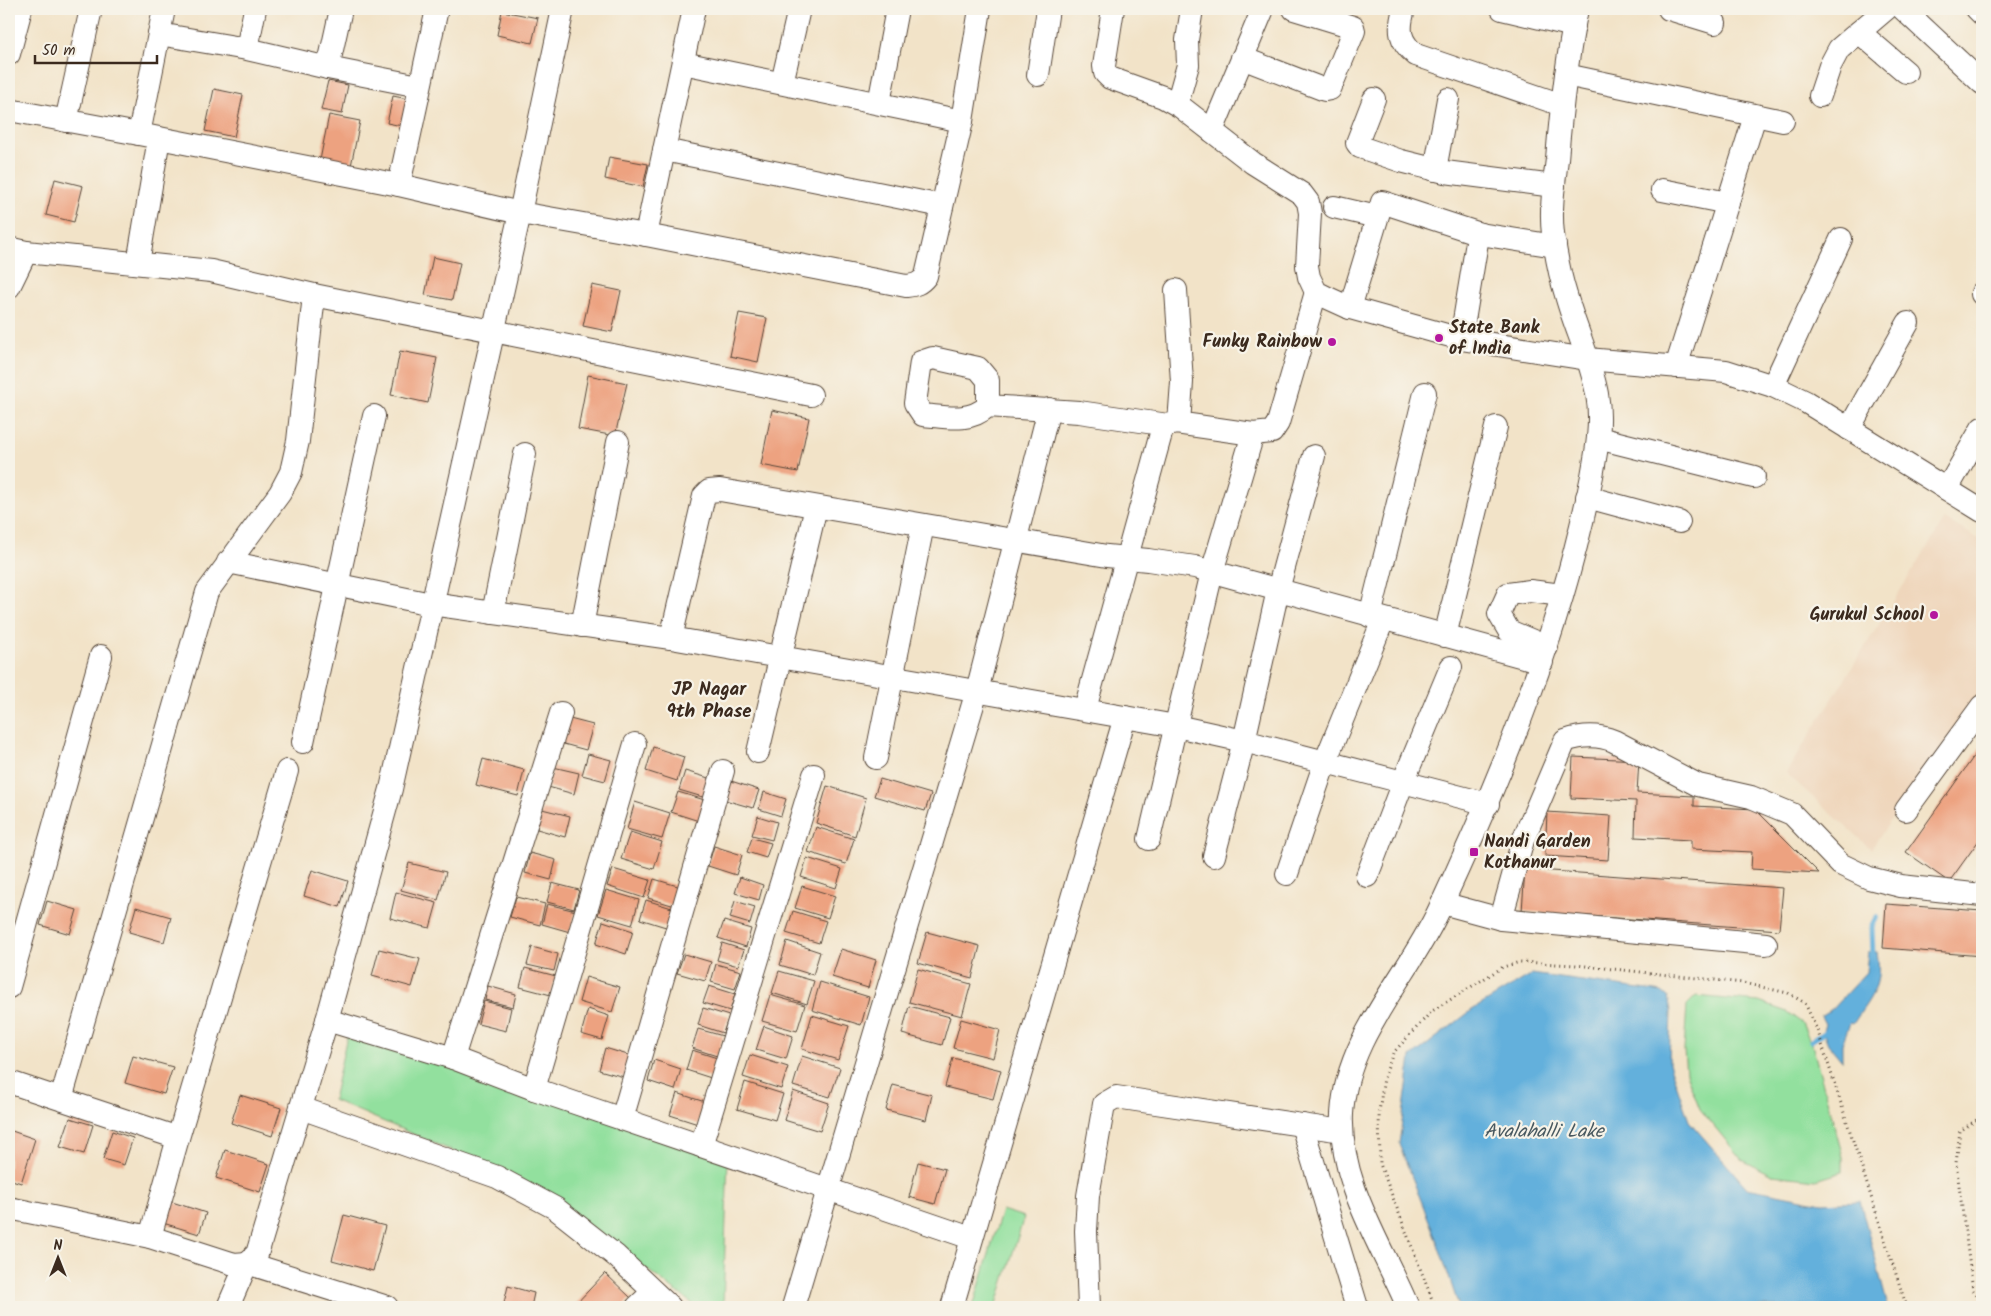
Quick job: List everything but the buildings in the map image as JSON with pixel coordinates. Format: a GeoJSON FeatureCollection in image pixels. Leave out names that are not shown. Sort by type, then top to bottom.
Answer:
{"type":"FeatureCollection","features":[{"type":"Feature","properties":{"kind":"street"},"geometry":{"type":"LineString","coordinates":[[9,54],[20,9]]}},
{"type":"Feature","properties":{"kind":"street"},"geometry":{"type":"LineString","coordinates":[[66,121],[91,9]]}},
{"type":"Feature","properties":{"kind":"street"},"geometry":{"type":"LineString","coordinates":[[138,263],[159,34],[164,9]]}},
{"type":"Feature","properties":{"kind":"street"},"geometry":{"type":"LineString","coordinates":[[247,49],[255,9]]}},
{"type":"Feature","properties":{"kind":"street"},"geometry":{"type":"LineString","coordinates":[[328,68],[341,9]]}},
{"type":"Feature","properties":{"kind":"street"},"geometry":{"type":"LineString","coordinates":[[399,185],[437,9]]}},
{"type":"Feature","properties":{"kind":"street"},"geometry":{"type":"LineString","coordinates":[[228,1307],[246,1263],[257,1254],[327,1020],[391,790],[431,604],[520,213],[563,9]]}},
{"type":"Feature","properties":{"kind":"street"},"geometry":{"type":"LineString","coordinates":[[646,234],[694,9]]}},
{"type":"Feature","properties":{"kind":"street"},"geometry":{"type":"LineString","coordinates":[[782,83],[799,9]]}},
{"type":"Feature","properties":{"kind":"street"},"geometry":{"type":"LineString","coordinates":[[879,103],[897,9]]}},
{"type":"Feature","properties":{"kind":"street"},"geometry":{"type":"LineString","coordinates":[[9,110],[399,185],[520,213],[646,234],[906,286],[922,282],[926,276],[962,121],[980,9]]}},
{"type":"Feature","properties":{"kind":"street"},"geometry":{"type":"LineString","coordinates":[[1038,75],[1048,9]]}},
{"type":"Feature","properties":{"kind":"street"},"geometry":{"type":"LineString","coordinates":[[1114,9],[1104,66],[1105,73],[1110,78],[1177,104],[1253,163],[1302,194],[1308,202],[1310,213],[1307,266],[1309,277],[1316,292],[1350,308],[1461,339],[1587,359],[1726,371],[1773,386],[1806,402],[1982,511]]}},
{"type":"Feature","properties":{"kind":"street"},"geometry":{"type":"LineString","coordinates":[[1177,104],[1188,65],[1187,40],[1192,9]]}},
{"type":"Feature","properties":{"kind":"street"},"geometry":{"type":"LineString","coordinates":[[1212,131],[1263,9]]}},
{"type":"Feature","properties":{"kind":"street"},"geometry":{"type":"LineString","coordinates":[[1242,58],[1325,90],[1330,89],[1354,31],[1353,27],[1294,9]]}},
{"type":"Feature","properties":{"kind":"street"},"geometry":{"type":"LineString","coordinates":[[1404,9],[1400,22],[1401,35],[1408,48],[1416,55],[1562,105]]}},
{"type":"Feature","properties":{"kind":"street"},"geometry":{"type":"LineString","coordinates":[[1408,1307],[1351,1182],[1342,1145],[1342,1111],[1347,1082],[1363,1039],[1439,912],[1488,804],[1545,655],[1581,529],[1599,428],[1597,394],[1565,293],[1555,246],[1552,208],[1562,105],[1576,18],[1502,9]]}},
{"type":"Feature","properties":{"kind":"street"},"geometry":{"type":"LineString","coordinates":[[1669,9],[1715,23]]}},
{"type":"Feature","properties":{"kind":"street"},"geometry":{"type":"LineString","coordinates":[[1820,96],[1830,66],[1839,50],[1886,9]]}},
{"type":"Feature","properties":{"kind":"street"},"geometry":{"type":"LineString","coordinates":[[1903,9],[1982,83]]}},
{"type":"Feature","properties":{"kind":"street"},"geometry":{"type":"LineString","coordinates":[[1977,9],[1982,14]]}},
{"type":"Feature","properties":{"kind":"street"},"geometry":{"type":"LineString","coordinates":[[1859,32],[1906,72]]}},
{"type":"Feature","properties":{"kind":"street"},"geometry":{"type":"LineString","coordinates":[[159,34],[247,49],[328,68],[419,86]]}},
{"type":"Feature","properties":{"kind":"street"},"geometry":{"type":"LineString","coordinates":[[683,63],[962,121]]}},
{"type":"Feature","properties":{"kind":"street"},"geometry":{"type":"LineString","coordinates":[[1566,75],[1782,121]]}},
{"type":"Feature","properties":{"kind":"street"},"geometry":{"type":"LineString","coordinates":[[1374,99],[1358,145],[1401,161],[1435,170],[1554,186]]}},
{"type":"Feature","properties":{"kind":"street"},"geometry":{"type":"LineString","coordinates":[[1435,170],[1448,99]]}},
{"type":"Feature","properties":{"kind":"street"},"geometry":{"type":"LineString","coordinates":[[1676,367],[1755,116]]}},
{"type":"Feature","properties":{"kind":"street"},"geometry":{"type":"LineString","coordinates":[[664,150],[942,206]]}},
{"type":"Feature","properties":{"kind":"street"},"geometry":{"type":"LineString","coordinates":[[1662,190],[1728,203]]}},
{"type":"Feature","properties":{"kind":"street"},"geometry":{"type":"LineString","coordinates":[[1350,308],[1382,202],[1480,234],[1555,246]]}},
{"type":"Feature","properties":{"kind":"street"},"geometry":{"type":"LineString","coordinates":[[1334,207],[1377,217]]}},
{"type":"Feature","properties":{"kind":"street"},"geometry":{"type":"LineString","coordinates":[[1461,339],[1476,238],[1480,234]]}},
{"type":"Feature","properties":{"kind":"street"},"geometry":{"type":"LineString","coordinates":[[1773,386],[1841,239]]}},
{"type":"Feature","properties":{"kind":"street"},"geometry":{"type":"LineString","coordinates":[[9,287],[18,250],[211,271],[314,295],[811,395]]}},
{"type":"Feature","properties":{"kind":"street"},"geometry":{"type":"LineString","coordinates":[[1174,424],[1182,382],[1176,290]]}},
{"type":"Feature","properties":{"kind":"street"},"geometry":{"type":"LineString","coordinates":[[988,406],[1048,409],[1253,434],[1272,432],[1278,423],[1316,292]]}},
{"type":"Feature","properties":{"kind":"street"},"geometry":{"type":"LineString","coordinates":[[61,1099],[207,592],[280,493],[291,472],[298,442],[314,295]]}},
{"type":"Feature","properties":{"kind":"street"},"geometry":{"type":"LineString","coordinates":[[1849,429],[1908,323]]}},
{"type":"Feature","properties":{"kind":"street"},"geometry":{"type":"LineString","coordinates":[[1287,874],[1376,618],[1425,394]]}},
{"type":"Feature","properties":{"kind":"street"},"geometry":{"type":"LineString","coordinates":[[793,1307],[830,1190],[977,691],[1048,409]]}},
{"type":"Feature","properties":{"kind":"street"},"geometry":{"type":"LineString","coordinates":[[303,742],[374,416]]}},
{"type":"Feature","properties":{"kind":"street"},"geometry":{"type":"LineString","coordinates":[[1085,709],[1162,430],[1174,424]]}},
{"type":"Feature","properties":{"kind":"street"},"geometry":{"type":"LineString","coordinates":[[1445,636],[1496,427]]}},
{"type":"Feature","properties":{"kind":"street"},"geometry":{"type":"LineString","coordinates":[[1948,489],[1982,428]]}},
{"type":"Feature","properties":{"kind":"street"},"geometry":{"type":"LineString","coordinates":[[1149,839],[1212,572],[1253,434]]}},
{"type":"Feature","properties":{"kind":"street"},"geometry":{"type":"LineString","coordinates":[[1598,438],[1754,477]]}},
{"type":"Feature","properties":{"kind":"street"},"geometry":{"type":"LineString","coordinates":[[582,626],[618,442]]}},
{"type":"Feature","properties":{"kind":"street"},"geometry":{"type":"LineString","coordinates":[[493,613],[525,454]]}},
{"type":"Feature","properties":{"kind":"street"},"geometry":{"type":"LineString","coordinates":[[1214,856],[1244,741],[1278,590],[1314,456]]}},
{"type":"Feature","properties":{"kind":"street"},"geometry":{"type":"LineString","coordinates":[[670,638],[704,496],[710,491],[720,490],[1107,556],[1195,568],[1445,636],[1545,655]]}},
{"type":"Feature","properties":{"kind":"street"},"geometry":{"type":"LineString","coordinates":[[1587,497],[1678,522]]}},
{"type":"Feature","properties":{"kind":"street"},"geometry":{"type":"LineString","coordinates":[[758,752],[816,507]]}},
{"type":"Feature","properties":{"kind":"street"},"geometry":{"type":"LineString","coordinates":[[876,758],[923,525]]}},
{"type":"Feature","properties":{"kind":"street"},"geometry":{"type":"LineString","coordinates":[[228,562],[431,604],[781,656],[1176,726],[1244,741],[1488,804]]}},
{"type":"Feature","properties":{"kind":"street"},"geometry":{"type":"LineString","coordinates":[[1545,655],[1509,631],[1499,614],[1508,594],[1530,592],[1562,595]]}},
{"type":"Feature","properties":{"kind":"street"},"geometry":{"type":"LineString","coordinates":[[9,988],[101,656]]}},
{"type":"Feature","properties":{"kind":"street"},"geometry":{"type":"LineString","coordinates":[[1367,876],[1403,782],[1451,667]]}},
{"type":"Feature","properties":{"kind":"street"},"geometry":{"type":"LineString","coordinates":[[1906,810],[1982,706]]}},
{"type":"Feature","properties":{"kind":"street"},"geometry":{"type":"LineString","coordinates":[[453,1058],[562,713]]}},
{"type":"Feature","properties":{"kind":"street"},"geometry":{"type":"LineString","coordinates":[[952,1307],[1125,717]]}},
{"type":"Feature","properties":{"kind":"street"},"geometry":{"type":"LineString","coordinates":[[1501,919],[1523,840],[1566,741],[1589,736],[1609,739],[1698,785],[1751,796],[1792,814],[1840,864],[1869,878],[1901,886],[1982,896]]}},
{"type":"Feature","properties":{"kind":"street"},"geometry":{"type":"LineString","coordinates":[[534,1089],[635,744]]}},
{"type":"Feature","properties":{"kind":"street"},"geometry":{"type":"LineString","coordinates":[[150,1237],[287,771]]}},
{"type":"Feature","properties":{"kind":"street"},"geometry":{"type":"LineString","coordinates":[[622,1119],[723,771]]}},
{"type":"Feature","properties":{"kind":"street"},"geometry":{"type":"LineString","coordinates":[[701,1146],[814,776]]}},
{"type":"Feature","properties":{"kind":"street"},"geometry":{"type":"LineString","coordinates":[[1442,903],[1501,919],[1766,944]]}},
{"type":"Feature","properties":{"kind":"street"},"geometry":{"type":"LineString","coordinates":[[327,1020],[453,1058],[534,1089],[971,1238]]}},
{"type":"Feature","properties":{"kind":"street"},"geometry":{"type":"LineString","coordinates":[[9,1082],[178,1138]]}},
{"type":"Feature","properties":{"kind":"street"},"geometry":{"type":"LineString","coordinates":[[1089,1307],[1086,1231],[1088,1196],[1104,1104],[1116,1097],[1342,1130]]}},
{"type":"Feature","properties":{"kind":"street"},"geometry":{"type":"LineString","coordinates":[[301,1108],[497,1178],[555,1208],[616,1256],[670,1307]]}},
{"type":"Feature","properties":{"kind":"street"},"geometry":{"type":"LineString","coordinates":[[1302,1125],[1358,1307]]}},
{"type":"Feature","properties":{"kind":"street"},"geometry":{"type":"LineString","coordinates":[[9,1208],[150,1237],[234,1264],[246,1263],[387,1307]]}},
{"type":"Feature","properties":{"kind":"street"},"geometry":{"type":"LineString","coordinates":[[637,1307],[653,1292]]}},
{"type":"Feature","properties":{"kind":"path"},"geometry":{"type":"LineString","coordinates":[[1435,1307],[1380,1164],[1379,1112],[1384,1078],[1393,1053],[1432,1011],[1503,967],[1520,962],[1566,964],[1743,983],[1788,993],[1805,1003],[1818,1032],[1905,1302],[1909,1307]]}},
{"type":"Feature","properties":{"kind":"path"},"geometry":{"type":"LineString","coordinates":[[1982,1112],[1978,1119],[1960,1130],[1956,1163],[1973,1290],[1982,1303]]}},
{"type":"Feature","properties":{"kind":"shaded area","name":"Gurukul School"},"geometry":{"type":"Polygon","coordinates":[[[1945,519],[1982,541],[1982,689],[1871,849],[1786,773],[1945,519]]]}},
{"type":"Feature","properties":{"kind":"green space"},"geometry":{"type":"Polygon","coordinates":[[[1696,996],[1759,1002],[1787,1012],[1802,1023],[1813,1048],[1843,1157],[1843,1172],[1816,1180],[1772,1175],[1742,1160],[1700,1109],[1686,1073],[1684,1050],[1687,1005],[1696,996]]]}},
{"type":"Feature","properties":{"kind":"green space"},"geometry":{"type":"Polygon","coordinates":[[[350,1022],[728,1157],[723,1307],[697,1307],[537,1187],[333,1100],[350,1022]]]}},
{"type":"Feature","properties":{"kind":"green space"},"geometry":{"type":"Polygon","coordinates":[[[1002,1210],[1024,1217],[996,1307],[973,1307],[1002,1210]]]}},
{"type":"Feature","properties":{"kind":"water"},"geometry":{"type":"Polygon","coordinates":[[[1868,952],[1877,952],[1877,983],[1870,998],[1853,1024],[1850,1023],[1842,1044],[1842,1061],[1828,1044],[1823,1031],[1825,1024],[1821,1016],[1832,1009],[1866,972],[1868,952]]]}},
{"type":"Feature","properties":{"kind":"water","name":"Avalahalli Lake"},"geometry":{"type":"Polygon","coordinates":[[[1532,974],[1662,992],[1668,997],[1671,1011],[1669,1063],[1689,1121],[1747,1188],[1822,1203],[1860,1201],[1888,1307],[1459,1307],[1438,1244],[1399,1144],[1411,1057],[1472,1010],[1532,974]]]}},
{"type":"Feature","properties":{"kind":"waterway"},"geometry":{"type":"LineString","coordinates":[[1873,957],[1872,927],[1877,917]]}},
{"type":"Feature","properties":{"kind":"waterway"},"geometry":{"type":"LineString","coordinates":[[1811,1041],[1828,1030]]}},
{"type":"Feature","properties":{"kind":"place","name":"State Bank of India"},"geometry":{"type":"Point","coordinates":[1439,338]}},
{"type":"Feature","properties":{"kind":"place","name":"Funky Rainbow"},"geometry":{"type":"Point","coordinates":[1332,342]}},
{"type":"Feature","properties":{"kind":"place","name":"Gurukul School"},"geometry":{"type":"Point","coordinates":[1934,615]}},
{"type":"Feature","properties":{"kind":"place","name":"Nandi Garden Kothanur"},"geometry":{"type":"Point","coordinates":[1474,852]}},
{"type":"Feature","properties":{"kind":"district","name":"JP Nagar 9th Phase"},"geometry":{"type":"Point","coordinates":[709,701]}}]}
